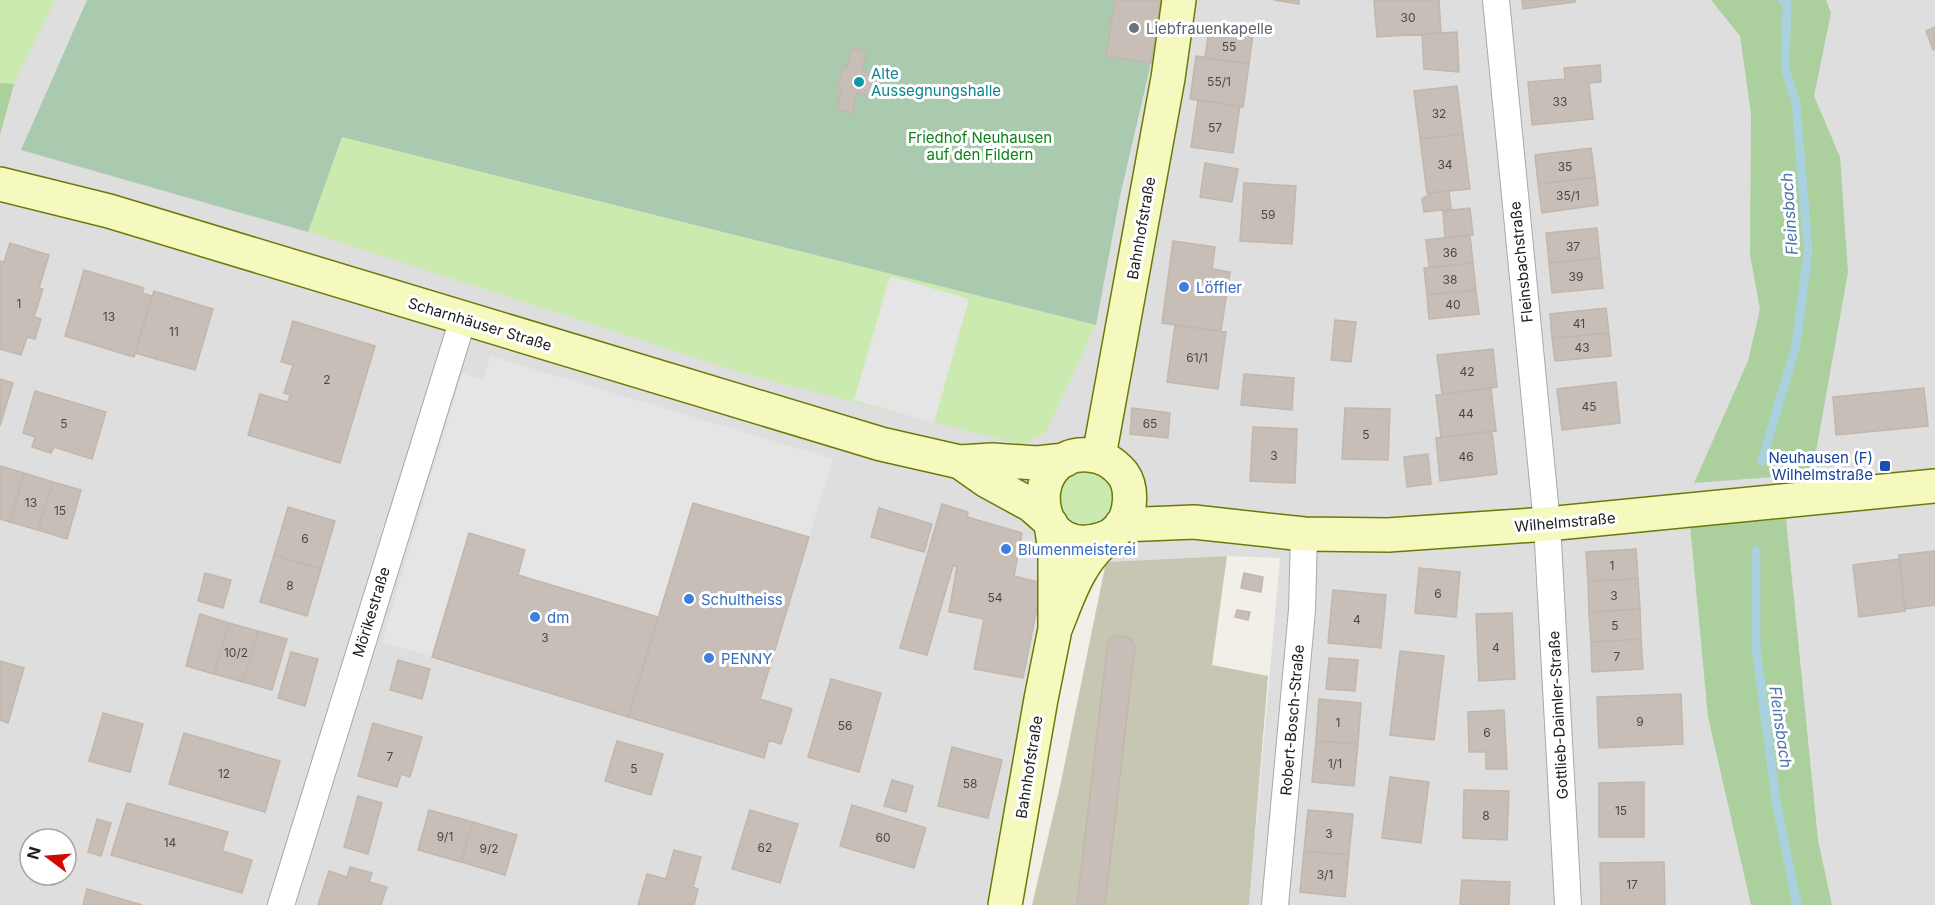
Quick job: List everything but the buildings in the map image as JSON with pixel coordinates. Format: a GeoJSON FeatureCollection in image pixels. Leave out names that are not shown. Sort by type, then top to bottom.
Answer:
{"type":"FeatureCollection","features":[{"type":"Feature","properties":{"kind":"street","name":"Bahnhofstraße"},"geometry":{"type":"LineString","coordinates":[[1099,456],[1168,78],[1179,0]]}},
{"type":"Feature","properties":{"kind":"street","name":"Fleinsbachstraße"},"geometry":{"type":"LineString","coordinates":[[1496,0],[1547,524]]}},
{"type":"Feature","properties":{"kind":"street","name":"Scharnhäuser Straße"},"geometry":{"type":"LineString","coordinates":[[0,184],[109,211],[859,438],[960,462],[992,460],[1037,463],[1065,460]]}},
{"type":"Feature","properties":{"kind":"street","name":"Mörikestraße"},"geometry":{"type":"LineString","coordinates":[[280,905],[463,319]]}},
{"type":"Feature","properties":{"kind":"street"},"geometry":{"type":"LineString","coordinates":[[1065,460],[1082,454],[1099,456],[1114,464],[1125,477],[1128,488]]}},
{"type":"Feature","properties":{"kind":"street","name":"Bahnhofstraße"},"geometry":{"type":"LineString","coordinates":[[1005,905],[1055,629],[1055,551],[1050,522],[1042,502],[1044,487],[1051,471],[1065,460]]}},
{"type":"Feature","properties":{"kind":"street","name":"Scharnhäuser Straße"},"geometry":{"type":"LineString","coordinates":[[960,462],[987,481],[1031,505],[1050,522]]}},
{"type":"Feature","properties":{"kind":"street","name":"Wilhelmstraße"},"geometry":{"type":"LineString","coordinates":[[1116,531],[1194,522],[1304,534],[1388,536],[1547,524],[1935,486]]}},
{"type":"Feature","properties":{"kind":"street","name":"Bahnhofstraße"},"geometry":{"type":"LineString","coordinates":[[1055,629],[1080,570],[1099,546],[1116,531],[1128,511],[1130,494],[1128,488]]}},
{"type":"Feature","properties":{"kind":"street","name":"Wilhelmstraße"},"geometry":{"type":"LineString","coordinates":[[1128,488],[1169,507],[1194,522]]}},
{"type":"Feature","properties":{"kind":"street"},"geometry":{"type":"LineString","coordinates":[[1050,522],[1066,538],[1080,543],[1096,542],[1116,531]]}},
{"type":"Feature","properties":{"kind":"street","name":"Gottlieb-Daimler-Straße"},"geometry":{"type":"LineString","coordinates":[[1547,524],[1568,905]]}},
{"type":"Feature","properties":{"kind":"street","name":"Robert-Bosch-Straße"},"geometry":{"type":"LineString","coordinates":[[1275,905],[1302,610],[1304,534]]}},
{"type":"Feature","properties":{"kind":"shaded area"},"geometry":{"type":"Polygon","coordinates":[[[0,0],[1935,0],[1935,905],[1249,905],[1280,558],[1227,556],[1106,562],[1055,629],[1005,905],[0,905],[0,0]]]}},
{"type":"Feature","properties":{"kind":"shaded area"},"geometry":{"type":"Polygon","coordinates":[[[890,276],[969,299],[934,423],[854,400],[890,276]]]}},
{"type":"Feature","properties":{"kind":"shaded area"},"geometry":{"type":"Polygon","coordinates":[[[490,356],[833,459],[809,537],[693,503],[658,617],[518,575],[525,550],[469,533],[432,657],[382,642],[462,373],[483,380],[490,356]]]}},
{"type":"Feature","properties":{"kind":"shaded area"},"geometry":{"type":"Polygon","coordinates":[[[1227,556],[1212,665],[1268,676],[1249,905],[1032,905],[1061,782],[1106,562],[1227,556]]]}},
{"type":"Feature","properties":{"kind":"green space"},"geometry":{"type":"Polygon","coordinates":[[[0,0],[55,0],[14,84],[0,83],[0,0]]]}},
{"type":"Feature","properties":{"kind":"green space","name":"Friedhof Neuhausen auf den Fildern"},"geometry":{"type":"Polygon","coordinates":[[[87,0],[1115,0],[1106,56],[1151,63],[1120,196],[1096,325],[342,137],[308,232],[21,150],[87,0]]]}},
{"type":"Feature","properties":{"kind":"green space"},"geometry":{"type":"Polygon","coordinates":[[[1711,0],[1826,0],[1831,13],[1814,96],[1840,157],[1848,272],[1812,474],[1694,483],[1748,361],[1760,309],[1750,255],[1751,114],[1740,36],[1711,0]]]}},
{"type":"Feature","properties":{"kind":"green space"},"geometry":{"type":"Polygon","coordinates":[[[0,83],[14,84],[0,135],[0,83]]]}},
{"type":"Feature","properties":{"kind":"green space"},"geometry":{"type":"Polygon","coordinates":[[[341,137],[1096,325],[1046,432],[1023,445],[752,376],[308,232],[341,137]]]}},
{"type":"Feature","properties":{"kind":"green space"},"geometry":{"type":"Polygon","coordinates":[[[1081,470],[1091,470],[1101,474],[1109,482],[1113,497],[1109,512],[1101,520],[1091,524],[1081,524],[1071,520],[1063,512],[1059,502],[1059,492],[1063,482],[1071,474],[1081,470]]]}},
{"type":"Feature","properties":{"kind":"green space"},"geometry":{"type":"Polygon","coordinates":[[[1786,519],[1818,840],[1832,905],[1751,905],[1708,717],[1690,525],[1786,519]]]}},
{"type":"Feature","properties":{"kind":"waterway","name":"Fleinsbach"},"geometry":{"type":"LineString","coordinates":[[1762,461],[1796,345],[1808,252],[1796,103],[1785,68],[1787,3],[1782,0]]}},
{"type":"Feature","properties":{"kind":"waterway","name":"Fleinsbach"},"geometry":{"type":"LineString","coordinates":[[1756,551],[1756,647],[1776,801],[1797,905]]}},
{"type":"Feature","properties":{"kind":"place","name":"Liebfrauenkapelle"},"geometry":{"type":"Point","coordinates":[1134,28]}},
{"type":"Feature","properties":{"kind":"place","name":"Alte Aussegnungshalle"},"geometry":{"type":"Point","coordinates":[859,82]}},
{"type":"Feature","properties":{"kind":"place","name":"Löffler"},"geometry":{"type":"Point","coordinates":[1184,287]}},
{"type":"Feature","properties":{"kind":"place","name":"Neuhausen (F) Wilhelmstraße"},"geometry":{"type":"Point","coordinates":[1885,466]}},
{"type":"Feature","properties":{"kind":"place","name":"Blumenmeisterei"},"geometry":{"type":"Point","coordinates":[1006,549]}},
{"type":"Feature","properties":{"kind":"place","name":"Schultheiss"},"geometry":{"type":"Point","coordinates":[689,599]}},
{"type":"Feature","properties":{"kind":"place","name":"dm"},"geometry":{"type":"Point","coordinates":[535,617]}},
{"type":"Feature","properties":{"kind":"place","name":"PENNY"},"geometry":{"type":"Point","coordinates":[709,658]}}]}
